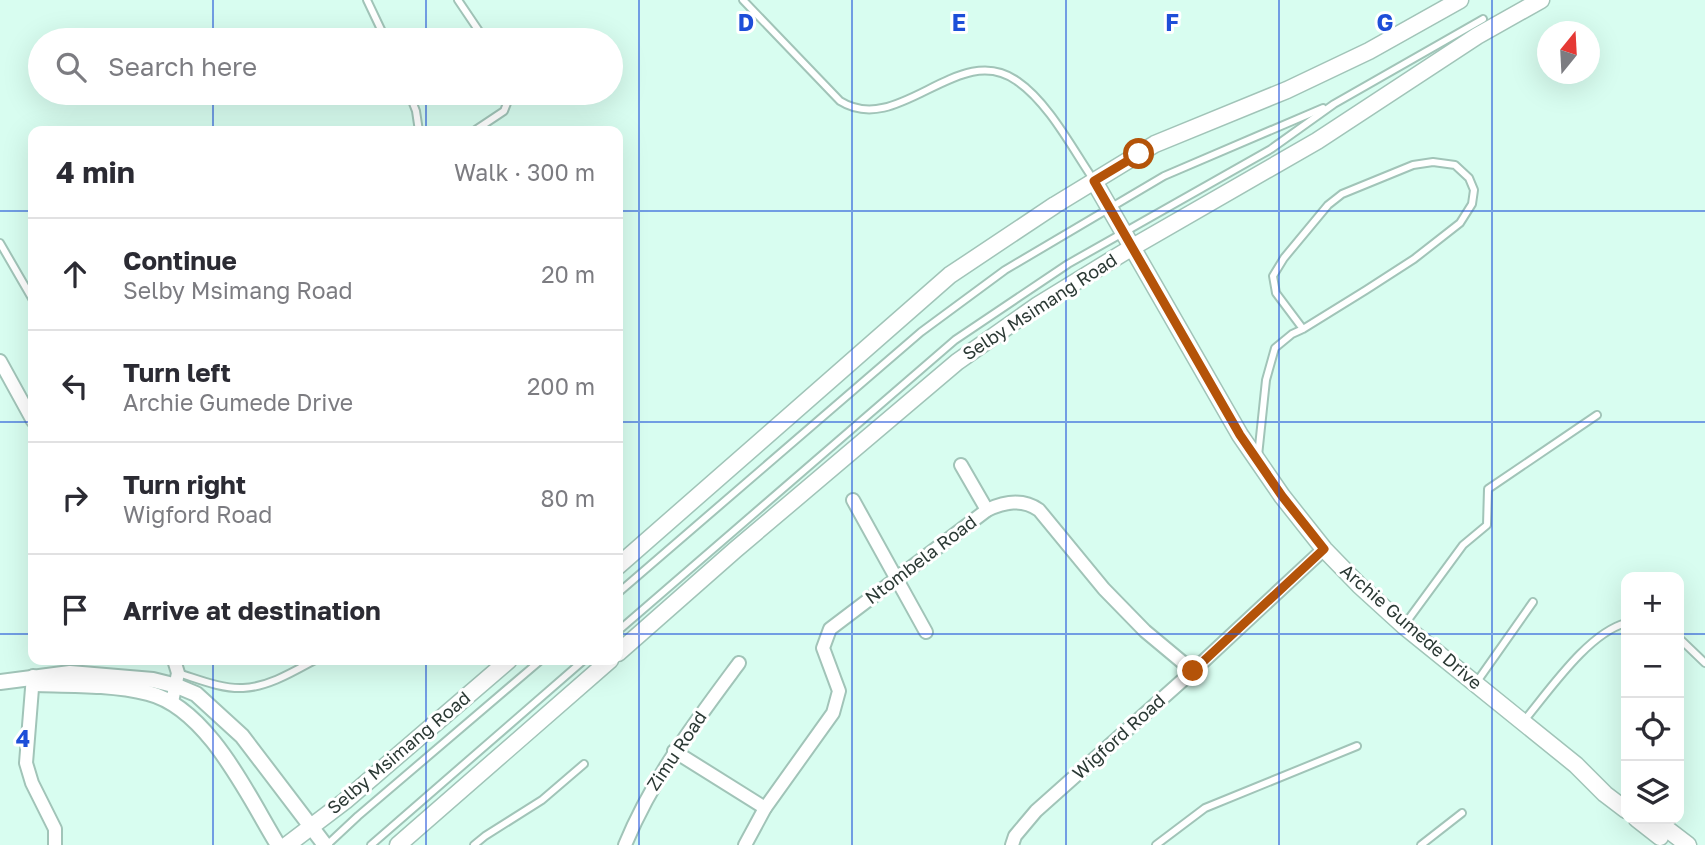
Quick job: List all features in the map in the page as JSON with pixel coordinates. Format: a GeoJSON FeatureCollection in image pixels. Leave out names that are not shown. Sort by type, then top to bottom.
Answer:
{"type":"FeatureCollection","features":[{"type":"Feature","properties":{"kind":"main road","name":"Selby Msimang Road"},"geometry":{"type":"LineString","coordinates":[[623,649],[957,362],[1127,240],[1317,141],[1477,36],[1541,0]]}},
{"type":"Feature","properties":{"kind":"main road"},"geometry":{"type":"LineString","coordinates":[[623,562],[950,275],[1156,144],[1287,90],[1369,51],[1454,2]]}},
{"type":"Feature","properties":{"kind":"main road","name":"Archie Gumede Drive"},"geometry":{"type":"LineString","coordinates":[[1094,181],[1258,462],[1324,549],[1359,586],[1404,626],[1576,765],[1621,806]]}},
{"type":"Feature","properties":{"kind":"main road","name":"Selby Msimang Road"},"geometry":{"type":"LineString","coordinates":[[287,845],[345,801],[502,665]]}},
{"type":"Feature","properties":{"kind":"main road"},"geometry":{"type":"LineString","coordinates":[[398,845],[604,665]]}},
{"type":"Feature","properties":{"kind":"main road","name":"Archie Gumede Drive"},"geometry":{"type":"LineString","coordinates":[[1576,765],[1598,775],[1621,793]]}},
{"type":"Feature","properties":{"kind":"main road"},"geometry":{"type":"LineString","coordinates":[[1643,824],[1670,845]]}},
{"type":"Feature","properties":{"kind":"main road"},"geometry":{"type":"LineString","coordinates":[[1661,824],[1688,845]]}},
{"type":"Feature","properties":{"kind":"street"},"geometry":{"type":"LineString","coordinates":[[0,360],[28,412]]}},
{"type":"Feature","properties":{"kind":"street"},"geometry":{"type":"LineString","coordinates":[[961,465],[987,510]]}},
{"type":"Feature","properties":{"kind":"street"},"geometry":{"type":"LineString","coordinates":[[853,500],[926,632]]}},
{"type":"Feature","properties":{"kind":"street","name":"Ntombela Road"},"geometry":{"type":"LineString","coordinates":[[745,845],[765,808],[833,713],[837,703],[839,691],[823,648],[830,629],[987,510],[1010,502],[1030,504],[1039,510],[1104,589],[1145,631],[1193,671]]}},
{"type":"Feature","properties":{"kind":"street","name":"Wigford Road"},"geometry":{"type":"LineString","coordinates":[[1012,845],[1015,836],[1035,811],[1193,671],[1324,549]]}},
{"type":"Feature","properties":{"kind":"street","name":"Zimu Road"},"geometry":{"type":"LineString","coordinates":[[625,845],[649,793],[674,751],[739,663]]}},
{"type":"Feature","properties":{"kind":"street"},"geometry":{"type":"LineString","coordinates":[[172,702],[177,679],[175,665]]}},
{"type":"Feature","properties":{"kind":"street"},"geometry":{"type":"LineString","coordinates":[[33,680],[70,673],[177,679],[205,700],[242,736],[326,845]]}},
{"type":"Feature","properties":{"kind":"street"},"geometry":{"type":"LineString","coordinates":[[33,680],[26,763],[32,783],[55,829],[55,845]]}},
{"type":"Feature","properties":{"kind":"street"},"geometry":{"type":"LineString","coordinates":[[0,682],[33,680],[148,693],[172,702],[207,734],[224,754],[278,845]]}},
{"type":"Feature","properties":{"kind":"street"},"geometry":{"type":"LineString","coordinates":[[674,751],[765,808]]}},
{"type":"Feature","properties":{"kind":"lane"},"geometry":{"type":"LineString","coordinates":[[367,0],[380,28]]}},
{"type":"Feature","properties":{"kind":"lane"},"geometry":{"type":"LineString","coordinates":[[458,0],[477,28]]}},
{"type":"Feature","properties":{"kind":"lane"},"geometry":{"type":"LineString","coordinates":[[743,0],[840,101],[849,107],[879,110],[967,72],[992,70],[1007,74],[1027,88],[1094,181]]}},
{"type":"Feature","properties":{"kind":"lane"},"geometry":{"type":"LineString","coordinates":[[623,627],[955,340],[1068,264],[1127,240],[1271,149],[1334,104],[1483,19]]}},
{"type":"Feature","properties":{"kind":"lane"},"geometry":{"type":"LineString","coordinates":[[623,589],[921,332],[1005,270],[1164,176],[1334,104]]}},
{"type":"Feature","properties":{"kind":"lane"},"geometry":{"type":"LineString","coordinates":[[413,105],[418,126]]}},
{"type":"Feature","properties":{"kind":"lane"},"geometry":{"type":"LineString","coordinates":[[482,126],[504,111],[506,105]]}},
{"type":"Feature","properties":{"kind":"lane"},"geometry":{"type":"LineString","coordinates":[[1258,462],[1262,404],[1271,358],[1282,342],[1303,329],[1414,259],[1460,222],[1472,204],[1474,190],[1469,178],[1455,165],[1433,162],[1413,165],[1342,194],[1328,205],[1284,258],[1273,276],[1276,293],[1303,329]]}},
{"type":"Feature","properties":{"kind":"lane"},"geometry":{"type":"LineString","coordinates":[[0,243],[28,291]]}},
{"type":"Feature","properties":{"kind":"lane"},"geometry":{"type":"LineString","coordinates":[[1404,626],[1462,545],[1487,525],[1488,489],[1597,415]]}},
{"type":"Feature","properties":{"kind":"lane"},"geometry":{"type":"LineString","coordinates":[[1475,685],[1533,602]]}},
{"type":"Feature","properties":{"kind":"lane"},"geometry":{"type":"LineString","coordinates":[[1523,722],[1595,638],[1621,624]]}},
{"type":"Feature","properties":{"kind":"lane"},"geometry":{"type":"LineString","coordinates":[[1684,643],[1705,663]]}},
{"type":"Feature","properties":{"kind":"lane"},"geometry":{"type":"LineString","coordinates":[[177,679],[243,688],[265,684],[305,665]]}},
{"type":"Feature","properties":{"kind":"lane"},"geometry":{"type":"LineString","coordinates":[[326,845],[535,665]]}},
{"type":"Feature","properties":{"kind":"lane"},"geometry":{"type":"LineString","coordinates":[[371,845],[578,665]]}},
{"type":"Feature","properties":{"kind":"lane"},"geometry":{"type":"LineString","coordinates":[[1156,845],[1205,808],[1357,746]]}},
{"type":"Feature","properties":{"kind":"lane"},"geometry":{"type":"LineString","coordinates":[[474,845],[542,800],[584,764]]}},
{"type":"Feature","properties":{"kind":"lane"},"geometry":{"type":"LineString","coordinates":[[1422,845],[1462,813]]}},
{"type":"Feature","properties":{"kind":"route"},"geometry":{"type":"LineString","coordinates":[[1139,154],[1094,181],[1240,435],[1282,496],[1324,549],[1193,671]]}}]}
